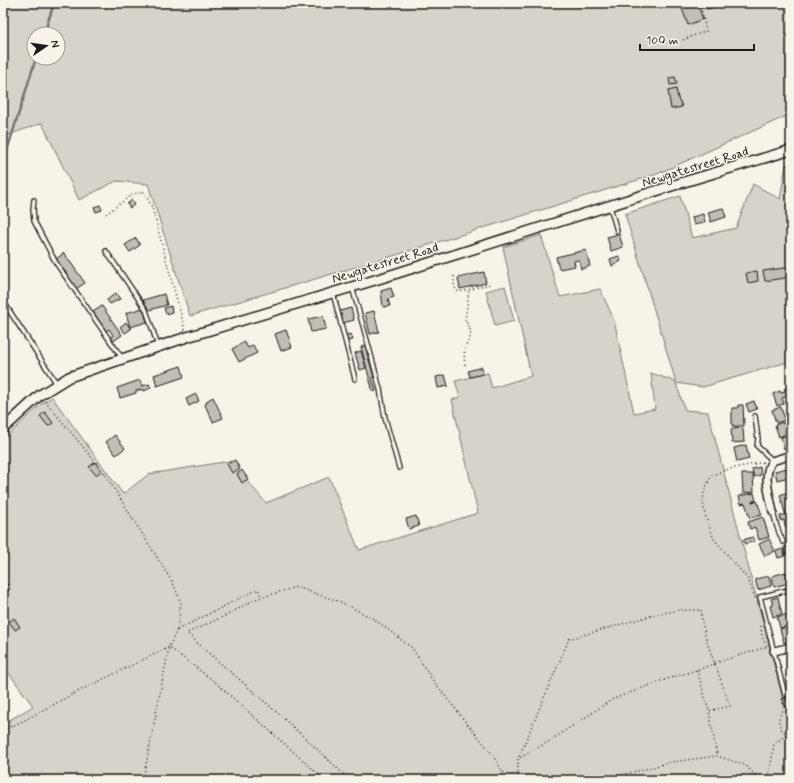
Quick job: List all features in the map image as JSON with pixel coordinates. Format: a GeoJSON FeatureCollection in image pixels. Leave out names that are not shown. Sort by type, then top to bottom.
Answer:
{"type":"FeatureCollection","features":[{"type":"Feature","properties":{"kind":"street","name":"Newgatestreet Road"},"geometry":{"type":"LineString","coordinates":[[3,429],[23,409],[40,395],[57,384],[69,377],[122,358],[791,150]]}},
{"type":"Feature","properties":{"kind":"street"},"geometry":{"type":"LineString","coordinates":[[773,512],[767,479],[768,468],[772,461],[791,455]]}},
{"type":"Feature","properties":{"kind":"street"},"geometry":{"type":"LineString","coordinates":[[774,651],[791,647]]}},
{"type":"Feature","properties":{"kind":"lane"},"geometry":{"type":"LineString","coordinates":[[34,200],[32,209],[34,221],[56,263],[122,358]]}},
{"type":"Feature","properties":{"kind":"lane"},"geometry":{"type":"LineString","coordinates":[[610,206],[617,231]]}},
{"type":"Feature","properties":{"kind":"lane"},"geometry":{"type":"LineString","coordinates":[[106,251],[146,310],[158,346]]}},
{"type":"Feature","properties":{"kind":"lane"},"geometry":{"type":"LineString","coordinates":[[352,286],[380,389],[385,418],[399,468]]}},
{"type":"Feature","properties":{"kind":"lane"},"geometry":{"type":"LineString","coordinates":[[332,292],[355,379]]}},
{"type":"Feature","properties":{"kind":"lane"},"geometry":{"type":"LineString","coordinates":[[3,301],[57,384]]}},
{"type":"Feature","properties":{"kind":"lane"},"geometry":{"type":"LineString","coordinates":[[755,416],[758,439],[757,446],[772,461]]}},
{"type":"Feature","properties":{"kind":"lane"},"geometry":{"type":"LineString","coordinates":[[773,512],[783,542]]}},
{"type":"Feature","properties":{"kind":"lane"},"geometry":{"type":"LineString","coordinates":[[784,591],[760,597],[785,695]]}},
{"type":"Feature","properties":{"kind":"path"},"geometry":{"type":"LineString","coordinates":[[683,40],[706,31],[700,3]]}},
{"type":"Feature","properties":{"kind":"path"},"geometry":{"type":"LineString","coordinates":[[106,214],[134,194],[144,192],[152,206],[187,337]]}},
{"type":"Feature","properties":{"kind":"path"},"geometry":{"type":"LineString","coordinates":[[454,276],[455,290],[459,292],[490,284]]}},
{"type":"Feature","properties":{"kind":"path"},"geometry":{"type":"LineString","coordinates":[[465,365],[464,346],[471,336],[469,325],[465,321],[469,290]]}},
{"type":"Feature","properties":{"kind":"path"},"geometry":{"type":"LineString","coordinates":[[40,395],[103,471],[173,583],[181,603],[177,630],[169,647],[143,780]]}},
{"type":"Feature","properties":{"kind":"path"},"geometry":{"type":"LineString","coordinates":[[756,602],[748,579],[714,539],[704,515],[704,490],[712,475],[736,468],[772,461]]}},
{"type":"Feature","properties":{"kind":"path"},"geometry":{"type":"LineString","coordinates":[[349,780],[321,752],[256,693],[206,652],[187,633],[262,598],[296,587],[341,602],[374,619],[412,648],[432,680],[490,751],[507,778],[510,780]]}},
{"type":"Feature","properties":{"kind":"path"},"geometry":{"type":"LineString","coordinates":[[177,630],[258,588],[262,598]]}},
{"type":"Feature","properties":{"kind":"path"},"geometry":{"type":"LineString","coordinates":[[518,780],[518,759],[568,639],[654,615],[679,610],[701,610],[701,623],[707,646],[730,706],[709,711]]}},
{"type":"Feature","properties":{"kind":"path"},"geometry":{"type":"LineString","coordinates":[[761,620],[762,637],[766,647],[770,651],[774,651]]}},
{"type":"Feature","properties":{"kind":"path"},"geometry":{"type":"LineString","coordinates":[[3,730],[169,647]]}},
{"type":"Feature","properties":{"kind":"path"},"geometry":{"type":"LineString","coordinates":[[169,647],[215,682],[325,780]]}},
{"type":"Feature","properties":{"kind":"path"},"geometry":{"type":"LineString","coordinates":[[518,759],[548,742],[613,699],[661,681],[766,647]]}},
{"type":"Feature","properties":{"kind":"path"},"geometry":{"type":"LineString","coordinates":[[696,670],[709,711],[717,756]]}},
{"type":"Feature","properties":{"kind":"path"},"geometry":{"type":"LineString","coordinates":[[766,780],[769,778],[774,744],[791,731]]}},
{"type":"Feature","properties":{"kind":"path"},"geometry":{"type":"LineString","coordinates":[[603,780],[671,762],[717,756],[745,765],[760,780]]}},
{"type":"Feature","properties":{"kind":"path"},"geometry":{"type":"LineString","coordinates":[[3,767],[13,780]]}},
{"type":"Feature","properties":{"kind":"shaded area"},"geometry":{"type":"Polygon","coordinates":[[[3,3],[791,3],[791,114],[657,174],[393,256],[190,316],[148,184],[116,181],[79,200],[42,123],[3,137],[3,3]]]}},
{"type":"Feature","properties":{"kind":"shaded area"},"geometry":{"type":"Polygon","coordinates":[[[791,164],[791,361],[703,387],[676,383],[685,410],[708,412],[785,707],[791,706],[791,780],[3,780],[3,724],[33,706],[3,665],[3,440],[40,405],[52,397],[123,494],[149,474],[230,461],[266,503],[329,477],[359,550],[478,513],[452,400],[460,397],[455,381],[488,373],[492,388],[531,376],[503,247],[541,235],[560,297],[600,289],[614,320],[634,413],[655,409],[651,373],[676,382],[625,214],[680,196],[692,238],[736,228],[753,184],[780,199],[786,165],[791,164]]]}},
{"type":"Feature","properties":{"kind":"shaded area"},"geometry":{"type":"Polygon","coordinates":[[[505,286],[514,321],[495,326],[486,291],[505,286]]]}},
{"type":"Feature","properties":{"kind":"building"},"geometry":{"type":"Polygon","coordinates":[[[680,3],[697,3],[703,19],[688,25],[680,3]]]}},
{"type":"Feature","properties":{"kind":"building"},"geometry":{"type":"Polygon","coordinates":[[[705,3],[713,3],[714,7],[707,9],[705,3]]]}},
{"type":"Feature","properties":{"kind":"building"},"geometry":{"type":"Polygon","coordinates":[[[675,77],[677,84],[670,85],[669,78],[675,77]]]}},
{"type":"Feature","properties":{"kind":"building"},"geometry":{"type":"Polygon","coordinates":[[[676,89],[679,102],[680,101],[682,107],[671,109],[668,91],[676,89]]]}},
{"type":"Feature","properties":{"kind":"building"},"geometry":{"type":"Polygon","coordinates":[[[132,200],[135,204],[130,208],[127,204],[132,200]]]}},
{"type":"Feature","properties":{"kind":"building"},"geometry":{"type":"Polygon","coordinates":[[[100,205],[102,210],[96,212],[94,207],[100,205]]]}},
{"type":"Feature","properties":{"kind":"building"},"geometry":{"type":"Polygon","coordinates":[[[723,208],[726,217],[711,222],[708,212],[723,208]]]}},
{"type":"Feature","properties":{"kind":"building"},"geometry":{"type":"Polygon","coordinates":[[[703,214],[705,222],[694,225],[692,217],[703,214]]]}},
{"type":"Feature","properties":{"kind":"building"},"geometry":{"type":"Polygon","coordinates":[[[619,234],[623,247],[611,251],[607,237],[619,234]]]}},
{"type":"Feature","properties":{"kind":"building"},"geometry":{"type":"Polygon","coordinates":[[[136,238],[140,245],[130,252],[125,245],[136,238]]]}},
{"type":"Feature","properties":{"kind":"building"},"geometry":{"type":"Polygon","coordinates":[[[586,250],[590,266],[581,269],[579,260],[574,261],[575,266],[559,269],[556,257],[586,250]]]}},
{"type":"Feature","properties":{"kind":"building"},"geometry":{"type":"Polygon","coordinates":[[[64,253],[85,283],[76,289],[55,260],[64,253]]]}},
{"type":"Feature","properties":{"kind":"building"},"geometry":{"type":"Polygon","coordinates":[[[619,256],[621,261],[612,266],[610,259],[619,256]]]}},
{"type":"Feature","properties":{"kind":"building"},"geometry":{"type":"Polygon","coordinates":[[[791,267],[791,277],[765,281],[763,271],[791,267]]]}},
{"type":"Feature","properties":{"kind":"building"},"geometry":{"type":"Polygon","coordinates":[[[757,271],[758,281],[748,283],[746,273],[757,271]]]}},
{"type":"Feature","properties":{"kind":"building"},"geometry":{"type":"Polygon","coordinates":[[[484,272],[486,283],[460,289],[458,278],[484,272]]]}},
{"type":"Feature","properties":{"kind":"building"},"geometry":{"type":"Polygon","coordinates":[[[391,288],[394,297],[388,299],[390,306],[383,307],[381,291],[391,288]]]}},
{"type":"Feature","properties":{"kind":"building"},"geometry":{"type":"Polygon","coordinates":[[[116,293],[120,299],[110,304],[107,300],[116,293]]]}},
{"type":"Feature","properties":{"kind":"building"},"geometry":{"type":"Polygon","coordinates":[[[164,294],[167,305],[149,310],[143,300],[164,294]]]}},
{"type":"Feature","properties":{"kind":"building"},"geometry":{"type":"Polygon","coordinates":[[[102,306],[122,335],[112,342],[110,338],[113,335],[109,329],[106,331],[93,312],[102,306]]]}},
{"type":"Feature","properties":{"kind":"building"},"geometry":{"type":"Polygon","coordinates":[[[171,306],[172,312],[166,314],[164,308],[171,306]]]}},
{"type":"Feature","properties":{"kind":"building"},"geometry":{"type":"Polygon","coordinates":[[[143,308],[147,322],[130,327],[126,313],[143,308]]]}},
{"type":"Feature","properties":{"kind":"building"},"geometry":{"type":"Polygon","coordinates":[[[351,308],[354,320],[343,323],[340,311],[351,308]]]}},
{"type":"Feature","properties":{"kind":"building"},"geometry":{"type":"Polygon","coordinates":[[[374,311],[379,332],[370,334],[365,313],[374,311]]]}},
{"type":"Feature","properties":{"kind":"building"},"geometry":{"type":"Polygon","coordinates":[[[323,316],[326,329],[311,332],[308,319],[323,316]]]}},
{"type":"Feature","properties":{"kind":"building"},"geometry":{"type":"Polygon","coordinates":[[[126,322],[131,329],[125,333],[120,327],[126,322]]]}},
{"type":"Feature","properties":{"kind":"building"},"geometry":{"type":"Polygon","coordinates":[[[286,330],[292,347],[281,351],[275,334],[286,330]]]}},
{"type":"Feature","properties":{"kind":"building"},"geometry":{"type":"Polygon","coordinates":[[[351,334],[353,340],[347,341],[346,335],[351,334]]]}},
{"type":"Feature","properties":{"kind":"building"},"geometry":{"type":"Polygon","coordinates":[[[244,342],[248,348],[253,345],[257,353],[239,362],[232,349],[244,342]]]}},
{"type":"Feature","properties":{"kind":"building"},"geometry":{"type":"Polygon","coordinates":[[[365,346],[374,377],[372,378],[376,391],[373,392],[361,347],[365,346]]]}},
{"type":"Feature","properties":{"kind":"building"},"geometry":{"type":"Polygon","coordinates":[[[361,351],[366,368],[360,370],[355,353],[361,351]]]}},
{"type":"Feature","properties":{"kind":"building"},"geometry":{"type":"Polygon","coordinates":[[[181,366],[184,377],[157,386],[154,375],[181,366]]]}},
{"type":"Feature","properties":{"kind":"building"},"geometry":{"type":"Polygon","coordinates":[[[482,367],[483,374],[470,377],[468,371],[482,367]]]}},
{"type":"Feature","properties":{"kind":"building"},"geometry":{"type":"Polygon","coordinates":[[[445,375],[448,386],[438,388],[436,377],[445,375]]]}},
{"type":"Feature","properties":{"kind":"building"},"geometry":{"type":"Polygon","coordinates":[[[140,380],[142,386],[149,384],[151,388],[144,391],[143,389],[136,391],[136,393],[120,398],[117,388],[140,380]]]}},
{"type":"Feature","properties":{"kind":"building"},"geometry":{"type":"Polygon","coordinates":[[[790,387],[791,395],[782,398],[784,404],[777,406],[773,394],[780,391],[781,393],[785,392],[784,389],[790,387]]]}},
{"type":"Feature","properties":{"kind":"building"},"geometry":{"type":"Polygon","coordinates":[[[196,394],[199,401],[189,406],[186,399],[196,394]]]}},
{"type":"Feature","properties":{"kind":"building"},"geometry":{"type":"Polygon","coordinates":[[[213,397],[223,418],[213,422],[205,405],[208,400],[213,397]]]}},
{"type":"Feature","properties":{"kind":"building"},"geometry":{"type":"Polygon","coordinates":[[[754,401],[757,409],[749,412],[746,404],[754,401]]]}},
{"type":"Feature","properties":{"kind":"building"},"geometry":{"type":"Polygon","coordinates":[[[738,405],[743,405],[744,426],[732,426],[732,408],[738,408],[738,405]]]}},
{"type":"Feature","properties":{"kind":"building"},"geometry":{"type":"Polygon","coordinates":[[[781,407],[785,420],[776,423],[772,410],[781,407]]]}},
{"type":"Feature","properties":{"kind":"building"},"geometry":{"type":"Polygon","coordinates":[[[45,412],[53,423],[48,426],[40,416],[45,412]]]}},
{"type":"Feature","properties":{"kind":"building"},"geometry":{"type":"Polygon","coordinates":[[[789,420],[791,420],[791,428],[785,430],[786,434],[779,437],[775,425],[783,422],[783,424],[790,422],[789,420]]]}},
{"type":"Feature","properties":{"kind":"building"},"geometry":{"type":"Polygon","coordinates":[[[743,428],[744,442],[732,443],[731,429],[743,428]]]}},
{"type":"Feature","properties":{"kind":"building"},"geometry":{"type":"Polygon","coordinates":[[[791,434],[791,448],[784,449],[781,437],[791,434]]]}},
{"type":"Feature","properties":{"kind":"building"},"geometry":{"type":"Polygon","coordinates":[[[115,435],[125,448],[116,455],[106,442],[115,435]]]}},
{"type":"Feature","properties":{"kind":"building"},"geometry":{"type":"Polygon","coordinates":[[[746,445],[749,459],[737,462],[734,448],[746,445]]]}},
{"type":"Feature","properties":{"kind":"building"},"geometry":{"type":"Polygon","coordinates":[[[235,460],[240,469],[232,473],[227,464],[235,460]]]}},
{"type":"Feature","properties":{"kind":"building"},"geometry":{"type":"Polygon","coordinates":[[[95,462],[101,471],[96,475],[89,467],[95,462]]]}},
{"type":"Feature","properties":{"kind":"building"},"geometry":{"type":"Polygon","coordinates":[[[760,467],[761,475],[754,477],[752,469],[760,467]]]}},
{"type":"Feature","properties":{"kind":"building"},"geometry":{"type":"Polygon","coordinates":[[[791,467],[791,482],[789,477],[777,480],[775,471],[791,467]]]}},
{"type":"Feature","properties":{"kind":"building"},"geometry":{"type":"Polygon","coordinates":[[[242,470],[248,479],[242,483],[237,474],[242,470]]]}},
{"type":"Feature","properties":{"kind":"building"},"geometry":{"type":"Polygon","coordinates":[[[742,474],[753,474],[754,492],[743,493],[742,474]]]}},
{"type":"Feature","properties":{"kind":"building"},"geometry":{"type":"Polygon","coordinates":[[[788,492],[791,500],[791,511],[785,513],[780,495],[788,492]]]}},
{"type":"Feature","properties":{"kind":"building"},"geometry":{"type":"Polygon","coordinates":[[[754,493],[756,501],[752,502],[757,501],[762,515],[750,518],[745,503],[741,504],[739,496],[754,493]]]}},
{"type":"Feature","properties":{"kind":"building"},"geometry":{"type":"Polygon","coordinates":[[[791,513],[791,526],[785,527],[784,520],[781,521],[780,516],[791,513]]]}},
{"type":"Feature","properties":{"kind":"building"},"geometry":{"type":"Polygon","coordinates":[[[416,516],[419,526],[409,529],[406,519],[416,516]]]}},
{"type":"Feature","properties":{"kind":"building"},"geometry":{"type":"Polygon","coordinates":[[[763,517],[769,537],[759,540],[755,527],[750,529],[748,522],[763,517]]]}},
{"type":"Feature","properties":{"kind":"building"},"geometry":{"type":"Polygon","coordinates":[[[753,537],[755,541],[745,544],[743,540],[753,537]]]}},
{"type":"Feature","properties":{"kind":"building"},"geometry":{"type":"Polygon","coordinates":[[[769,539],[775,551],[765,556],[759,544],[769,539]]]}},
{"type":"Feature","properties":{"kind":"building"},"geometry":{"type":"Polygon","coordinates":[[[791,546],[791,553],[785,554],[784,547],[791,546]]]}},
{"type":"Feature","properties":{"kind":"building"},"geometry":{"type":"Polygon","coordinates":[[[783,549],[785,556],[778,558],[776,551],[783,549]]]}},
{"type":"Feature","properties":{"kind":"building"},"geometry":{"type":"Polygon","coordinates":[[[786,572],[789,583],[774,587],[772,576],[786,572]]]}},
{"type":"Feature","properties":{"kind":"building"},"geometry":{"type":"Polygon","coordinates":[[[769,576],[771,586],[758,590],[755,579],[769,576]]]}},
{"type":"Feature","properties":{"kind":"building"},"geometry":{"type":"Polygon","coordinates":[[[6,583],[10,589],[7,591],[3,586],[6,583]]]}},
{"type":"Feature","properties":{"kind":"building"},"geometry":{"type":"Polygon","coordinates":[[[791,587],[791,593],[786,594],[784,588],[791,587]]]}},
{"type":"Feature","properties":{"kind":"building"},"geometry":{"type":"Polygon","coordinates":[[[778,597],[782,614],[773,617],[770,606],[773,605],[771,599],[778,597]]]}},
{"type":"Feature","properties":{"kind":"building"},"geometry":{"type":"Polygon","coordinates":[[[788,614],[791,625],[780,628],[777,617],[788,614]]]}},
{"type":"Feature","properties":{"kind":"building"},"geometry":{"type":"Polygon","coordinates":[[[14,618],[20,627],[15,630],[9,622],[14,618]]]}},
{"type":"Feature","properties":{"kind":"building"},"geometry":{"type":"Polygon","coordinates":[[[791,626],[791,641],[784,643],[780,629],[791,626]]]}},
{"type":"Feature","properties":{"kind":"building"},"geometry":{"type":"Polygon","coordinates":[[[791,654],[791,669],[790,669],[786,655],[791,654]]]}},
{"type":"Feature","properties":{"kind":"building"},"geometry":{"type":"Polygon","coordinates":[[[791,697],[791,705],[785,707],[783,699],[791,697]]]}},
{"type":"Feature","properties":{"kind":"waterway"},"geometry":{"type":"LineString","coordinates":[[47,26],[54,3]]}},
{"type":"Feature","properties":{"kind":"waterway"},"geometry":{"type":"LineString","coordinates":[[272,3],[291,6],[385,3]]}},
{"type":"Feature","properties":{"kind":"waterway"},"geometry":{"type":"LineString","coordinates":[[5,157],[33,66]]}}]}
